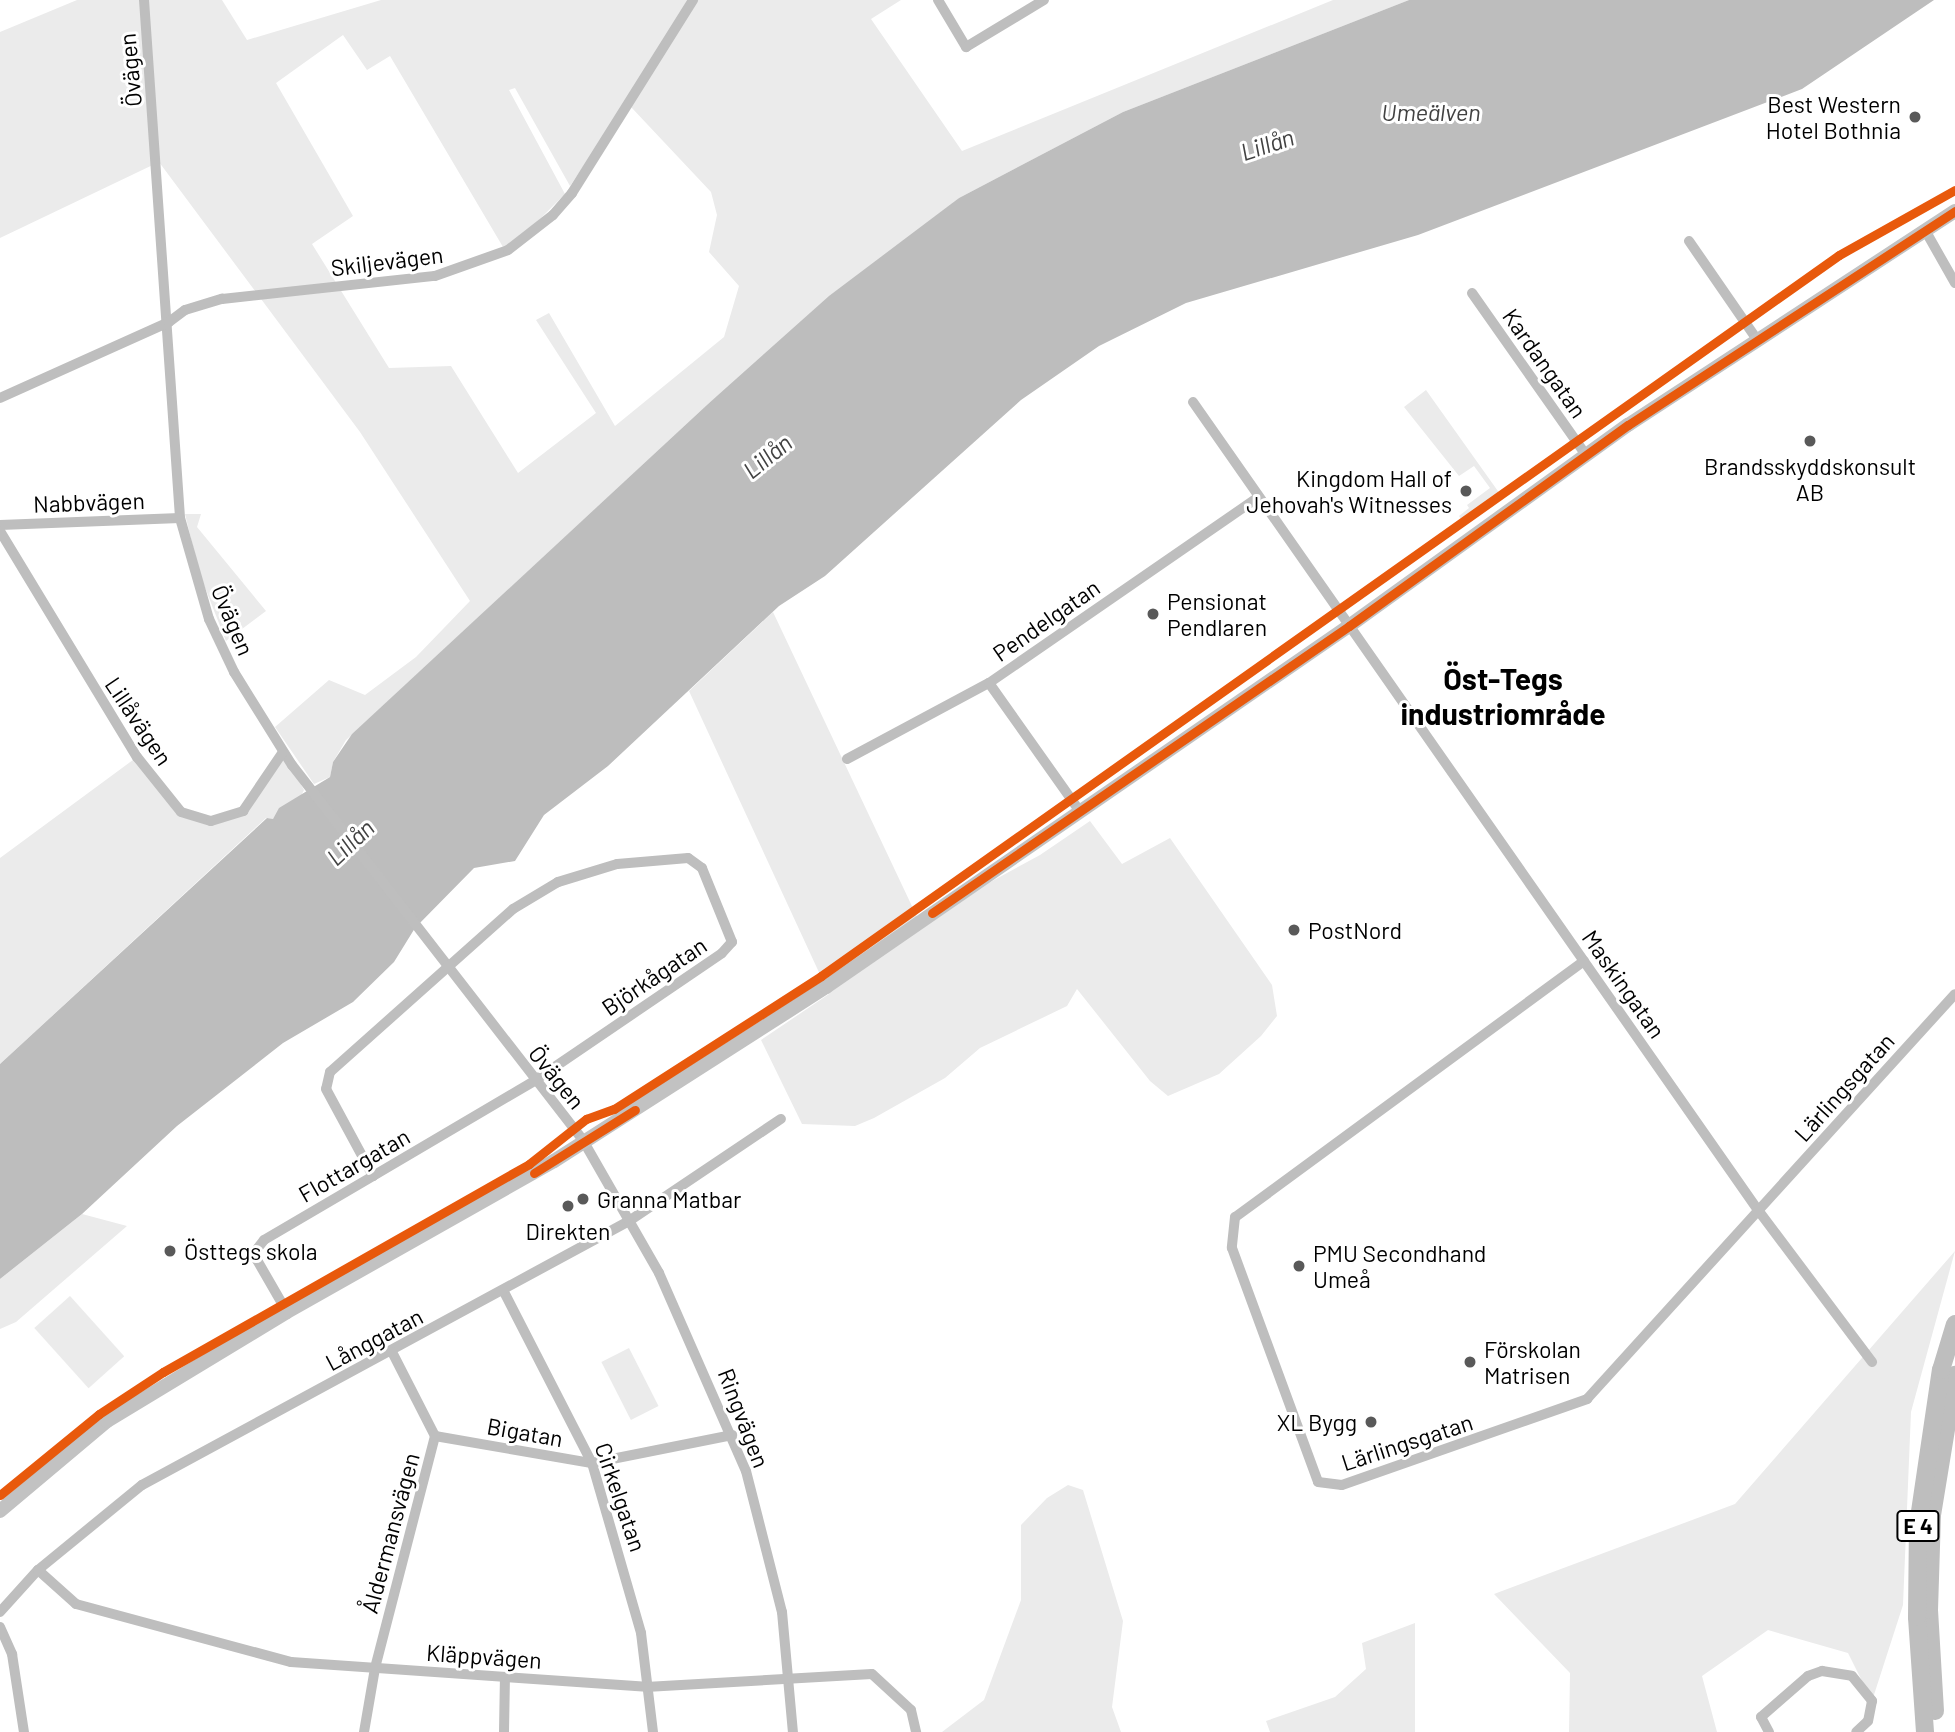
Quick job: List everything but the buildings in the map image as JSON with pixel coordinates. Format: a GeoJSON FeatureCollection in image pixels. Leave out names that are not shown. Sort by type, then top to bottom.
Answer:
{"type":"FeatureCollection","features":[{"type":"Feature","properties":{"kind":"highway","name":"E 4"},"geometry":{"type":"LineString","coordinates":[[1925,1732],[1917,1616],[1918,1525],[1934,1407],[1955,1324]]}},
{"type":"Feature","properties":{"kind":"highway","name":"E 4"},"geometry":{"type":"LineString","coordinates":[[1937,1732],[1930,1660],[1930,1549],[1936,1476],[1955,1375]]}},
{"type":"Feature","properties":{"kind":"street","name":"Övägen"},"geometry":{"type":"LineString","coordinates":[[144,0],[169,322],[180,518],[195,578],[220,645],[292,765],[415,928],[449,967],[534,1081],[584,1142]]}},
{"type":"Feature","properties":{"kind":"street","name":"Skiljevägen"},"geometry":{"type":"LineString","coordinates":[[169,322],[185,310],[222,299],[435,276],[508,250],[553,215],[572,193],[692,0]]}},
{"type":"Feature","properties":{"kind":"street"},"geometry":{"type":"LineString","coordinates":[[937,0],[966,47],[1044,0]]}},
{"type":"Feature","properties":{"kind":"street"},"geometry":{"type":"LineString","coordinates":[[0,1511],[107,1420],[287,1312],[584,1142],[826,987],[1349,626],[1586,455],[1756,338],[1955,211]]}},
{"type":"Feature","properties":{"kind":"street"},"geometry":{"type":"LineString","coordinates":[[1924,230],[1955,283]]}},
{"type":"Feature","properties":{"kind":"street"},"geometry":{"type":"LineString","coordinates":[[1689,241],[1756,338]]}},
{"type":"Feature","properties":{"kind":"street","name":"Kardangatan"},"geometry":{"type":"LineString","coordinates":[[1472,293],[1586,455]]}},
{"type":"Feature","properties":{"kind":"street"},"geometry":{"type":"LineString","coordinates":[[0,398],[169,322]]}},
{"type":"Feature","properties":{"kind":"street","name":"Maskingatan"},"geometry":{"type":"LineString","coordinates":[[1193,402],[1257,498],[1758,1210],[1872,1362]]}},
{"type":"Feature","properties":{"kind":"street","name":"Pendelgatan"},"geometry":{"type":"LineString","coordinates":[[847,759],[989,683],[1257,498]]}},
{"type":"Feature","properties":{"kind":"street","name":"Nabbvägen"},"geometry":{"type":"LineString","coordinates":[[0,524],[180,518]]}},
{"type":"Feature","properties":{"kind":"street","name":"Lillåvägen"},"geometry":{"type":"LineString","coordinates":[[0,531],[137,757],[181,811],[211,821],[243,811],[283,752]]}},
{"type":"Feature","properties":{"kind":"street"},"geometry":{"type":"LineString","coordinates":[[989,683],[1079,810]]}},
{"type":"Feature","properties":{"kind":"street","name":"Björkågatan"},"geometry":{"type":"LineString","coordinates":[[449,967],[513,909],[558,883],[617,864],[688,858],[702,868],[732,942],[534,1081]]}},
{"type":"Feature","properties":{"kind":"street","name":"Lärlingsgatan"},"geometry":{"type":"LineString","coordinates":[[1584,961],[1235,1217],[1232,1248],[1318,1482],[1342,1485],[1587,1399],[1955,994]]}},
{"type":"Feature","properties":{"kind":"street"},"geometry":{"type":"LineString","coordinates":[[373,1176],[326,1080],[449,967]]}},
{"type":"Feature","properties":{"kind":"street","name":"Flottargatan"},"geometry":{"type":"LineString","coordinates":[[287,1312],[257,1260],[259,1244],[534,1081]]}},
{"type":"Feature","properties":{"kind":"street","name":"Långgatan"},"geometry":{"type":"LineString","coordinates":[[0,1612],[38,1570],[142,1485],[629,1222],[780,1119]]}},
{"type":"Feature","properties":{"kind":"street","name":"Ringvägen"},"geometry":{"type":"LineString","coordinates":[[584,1142],[670,1294],[732,1435],[779,1601],[793,1732]]}},
{"type":"Feature","properties":{"kind":"street","name":"Cirkelgatan"},"geometry":{"type":"LineString","coordinates":[[503,1290],[592,1463],[628,1575],[641,1633],[653,1732]]}},
{"type":"Feature","properties":{"kind":"street","name":"Åldermansvägen"},"geometry":{"type":"LineString","coordinates":[[364,1732],[375,1668],[435,1436],[392,1352]]}},
{"type":"Feature","properties":{"kind":"street","name":"Bigatan"},"geometry":{"type":"LineString","coordinates":[[435,1436],[592,1463],[732,1435]]}},
{"type":"Feature","properties":{"kind":"street","name":"Kläppvägen"},"geometry":{"type":"LineString","coordinates":[[38,1570],[76,1604],[291,1662],[646,1687],[787,1676],[872,1674],[911,1710],[916,1732]]}},
{"type":"Feature","properties":{"kind":"street"},"geometry":{"type":"LineString","coordinates":[[0,1627],[12,1654],[24,1732]]}},
{"type":"Feature","properties":{"kind":"street"},"geometry":{"type":"LineString","coordinates":[[1769,1732],[1761,1717],[1808,1676],[1822,1671],[1852,1676],[1872,1701],[1868,1721],[1856,1732]]}},
{"type":"Feature","properties":{"kind":"street"},"geometry":{"type":"LineString","coordinates":[[504,1732],[505,1677]]}},
{"type":"Feature","properties":{"kind":"shaded area"},"geometry":{"type":"Polygon","coordinates":[[[77,0],[222,0],[247,40],[381,0],[901,0],[871,19],[962,151],[1333,0],[1409,0],[1123,112],[959,198],[708,404],[346,740],[333,762],[330,777],[314,784],[275,727],[329,680],[365,695],[416,657],[470,601],[360,432],[159,162],[0,238],[0,32],[77,0]],[[343,35],[276,83],[353,216],[312,244],[389,368],[451,366],[518,473],[596,413],[536,320],[549,313],[615,426],[724,337],[739,286],[709,252],[717,215],[711,192],[631,107],[634,91],[570,186],[515,88],[509,90],[565,194],[526,233],[503,247],[390,56],[367,70],[343,35]]]}},
{"type":"Feature","properties":{"kind":"shaded area"},"geometry":{"type":"Polygon","coordinates":[[[1426,390],[1500,494],[1462,521],[1459,516],[1469,508],[1467,505],[1490,488],[1474,466],[1459,476],[1404,407],[1426,390]]]}},
{"type":"Feature","properties":{"kind":"shaded area"},"geometry":{"type":"Polygon","coordinates":[[[185,514],[201,514],[197,527],[266,611],[226,641],[200,575],[185,514]]]}},
{"type":"Feature","properties":{"kind":"shaded area"},"geometry":{"type":"Polygon","coordinates":[[[773,612],[919,921],[1040,855],[1090,821],[1122,864],[1170,838],[1272,985],[1277,1016],[1261,1036],[1219,1074],[1168,1096],[1150,1081],[1077,989],[1067,1006],[980,1048],[945,1078],[874,1118],[855,1126],[802,1124],[761,1040],[829,994],[689,691],[773,612]]]}},
{"type":"Feature","properties":{"kind":"shaded area"},"geometry":{"type":"Polygon","coordinates":[[[283,752],[304,790],[300,798],[273,819],[266,818],[0,1064],[0,858],[137,757],[181,812],[211,821],[243,811],[283,752]]]}},
{"type":"Feature","properties":{"kind":"shaded area"},"geometry":{"type":"Polygon","coordinates":[[[82,1214],[127,1226],[16,1322],[0,1329],[0,1279],[82,1214]]]}},
{"type":"Feature","properties":{"kind":"shaded area"},"geometry":{"type":"Polygon","coordinates":[[[1955,1251],[1911,1412],[1903,1605],[1872,1701],[1848,1653],[1768,1630],[1702,1676],[1717,1732],[1569,1732],[1570,1673],[1494,1594],[1735,1504],[1955,1251]]]}},
{"type":"Feature","properties":{"kind":"shaded area"},"geometry":{"type":"Polygon","coordinates":[[[70,1296],[124,1356],[89,1388],[34,1328],[70,1296]]]}},
{"type":"Feature","properties":{"kind":"shaded area"},"geometry":{"type":"Polygon","coordinates":[[[629,1348],[659,1406],[631,1420],[601,1362],[629,1348]]]}},
{"type":"Feature","properties":{"kind":"shaded area"},"geometry":{"type":"Polygon","coordinates":[[[1068,1485],[1083,1490],[1123,1621],[1112,1707],[1121,1732],[942,1732],[984,1700],[1021,1600],[1021,1525],[1047,1498],[1068,1485]]]}},
{"type":"Feature","properties":{"kind":"shaded area"},"geometry":{"type":"Polygon","coordinates":[[[1415,1623],[1415,1732],[1270,1732],[1266,1721],[1335,1697],[1366,1669],[1362,1643],[1415,1623]]]}},
{"type":"Feature","properties":{"kind":"water","name":"Umeälven"},"geometry":{"type":"Polygon","coordinates":[[[1409,0],[1934,0],[1802,89],[1418,235],[1186,303],[1099,346],[1021,400],[825,576],[779,606],[608,766],[544,815],[515,861],[474,868],[415,928],[394,962],[353,1002],[283,1043],[177,1126],[82,1214],[0,1279],[0,1064],[267,818],[273,819],[279,808],[330,777],[333,762],[352,734],[708,404],[829,296],[959,198],[1123,112],[1409,0]]]}},
{"type":"Feature","properties":{"kind":"cycle path"},"geometry":{"type":"LineString","coordinates":[[0,1495],[99,1414],[163,1372],[529,1164],[586,1119],[614,1109],[821,976],[1839,255],[1955,190]]}},
{"type":"Feature","properties":{"kind":"cycle path"},"geometry":{"type":"LineString","coordinates":[[932,913],[1349,626],[1628,425],[1955,211]]}},
{"type":"Feature","properties":{"kind":"cycle path"},"geometry":{"type":"LineString","coordinates":[[534,1173],[635,1110]]}},
{"type":"Feature","properties":{"kind":"place","name":"Best Western Hotel Bothnia"},"geometry":{"type":"Point","coordinates":[1915,117]}},
{"type":"Feature","properties":{"kind":"place","name":"Brandsskyddskonsult AB"},"geometry":{"type":"Point","coordinates":[1810,441]}},
{"type":"Feature","properties":{"kind":"place","name":"Kingdom Hall of Jehovah's Witnesses"},"geometry":{"type":"Point","coordinates":[1466,491]}},
{"type":"Feature","properties":{"kind":"place","name":"Pensionat Pendlaren"},"geometry":{"type":"Point","coordinates":[1153,614]}},
{"type":"Feature","properties":{"kind":"place","name":"PostNord"},"geometry":{"type":"Point","coordinates":[1294,930]}},
{"type":"Feature","properties":{"kind":"place","name":"Granna Matbar"},"geometry":{"type":"Point","coordinates":[583,1199]}},
{"type":"Feature","properties":{"kind":"place","name":"Direkten"},"geometry":{"type":"Point","coordinates":[568,1206]}},
{"type":"Feature","properties":{"kind":"place","name":"Östtegs skola"},"geometry":{"type":"Point","coordinates":[170,1251]}},
{"type":"Feature","properties":{"kind":"place","name":"PMU Secondhand Umeå"},"geometry":{"type":"Point","coordinates":[1299,1266]}},
{"type":"Feature","properties":{"kind":"place","name":"Förskolan Matrisen"},"geometry":{"type":"Point","coordinates":[1470,1362]}},
{"type":"Feature","properties":{"kind":"place","name":"XL Bygg"},"geometry":{"type":"Point","coordinates":[1371,1422]}},
{"type":"Feature","properties":{"kind":"district","name":"Öst-Tegs industriområde"},"geometry":{"type":"Point","coordinates":[1503,695]}},
{"type":"Feature","properties":{"kind":"water label","name":"Lillån"},"geometry":{"type":"Point","coordinates":[1267,144]}},
{"type":"Feature","properties":{"kind":"water label","name":"Lillån"},"geometry":{"type":"Point","coordinates":[767,456]}},
{"type":"Feature","properties":{"kind":"water label","name":"Lillån"},"geometry":{"type":"Point","coordinates":[350,842]}}]}
